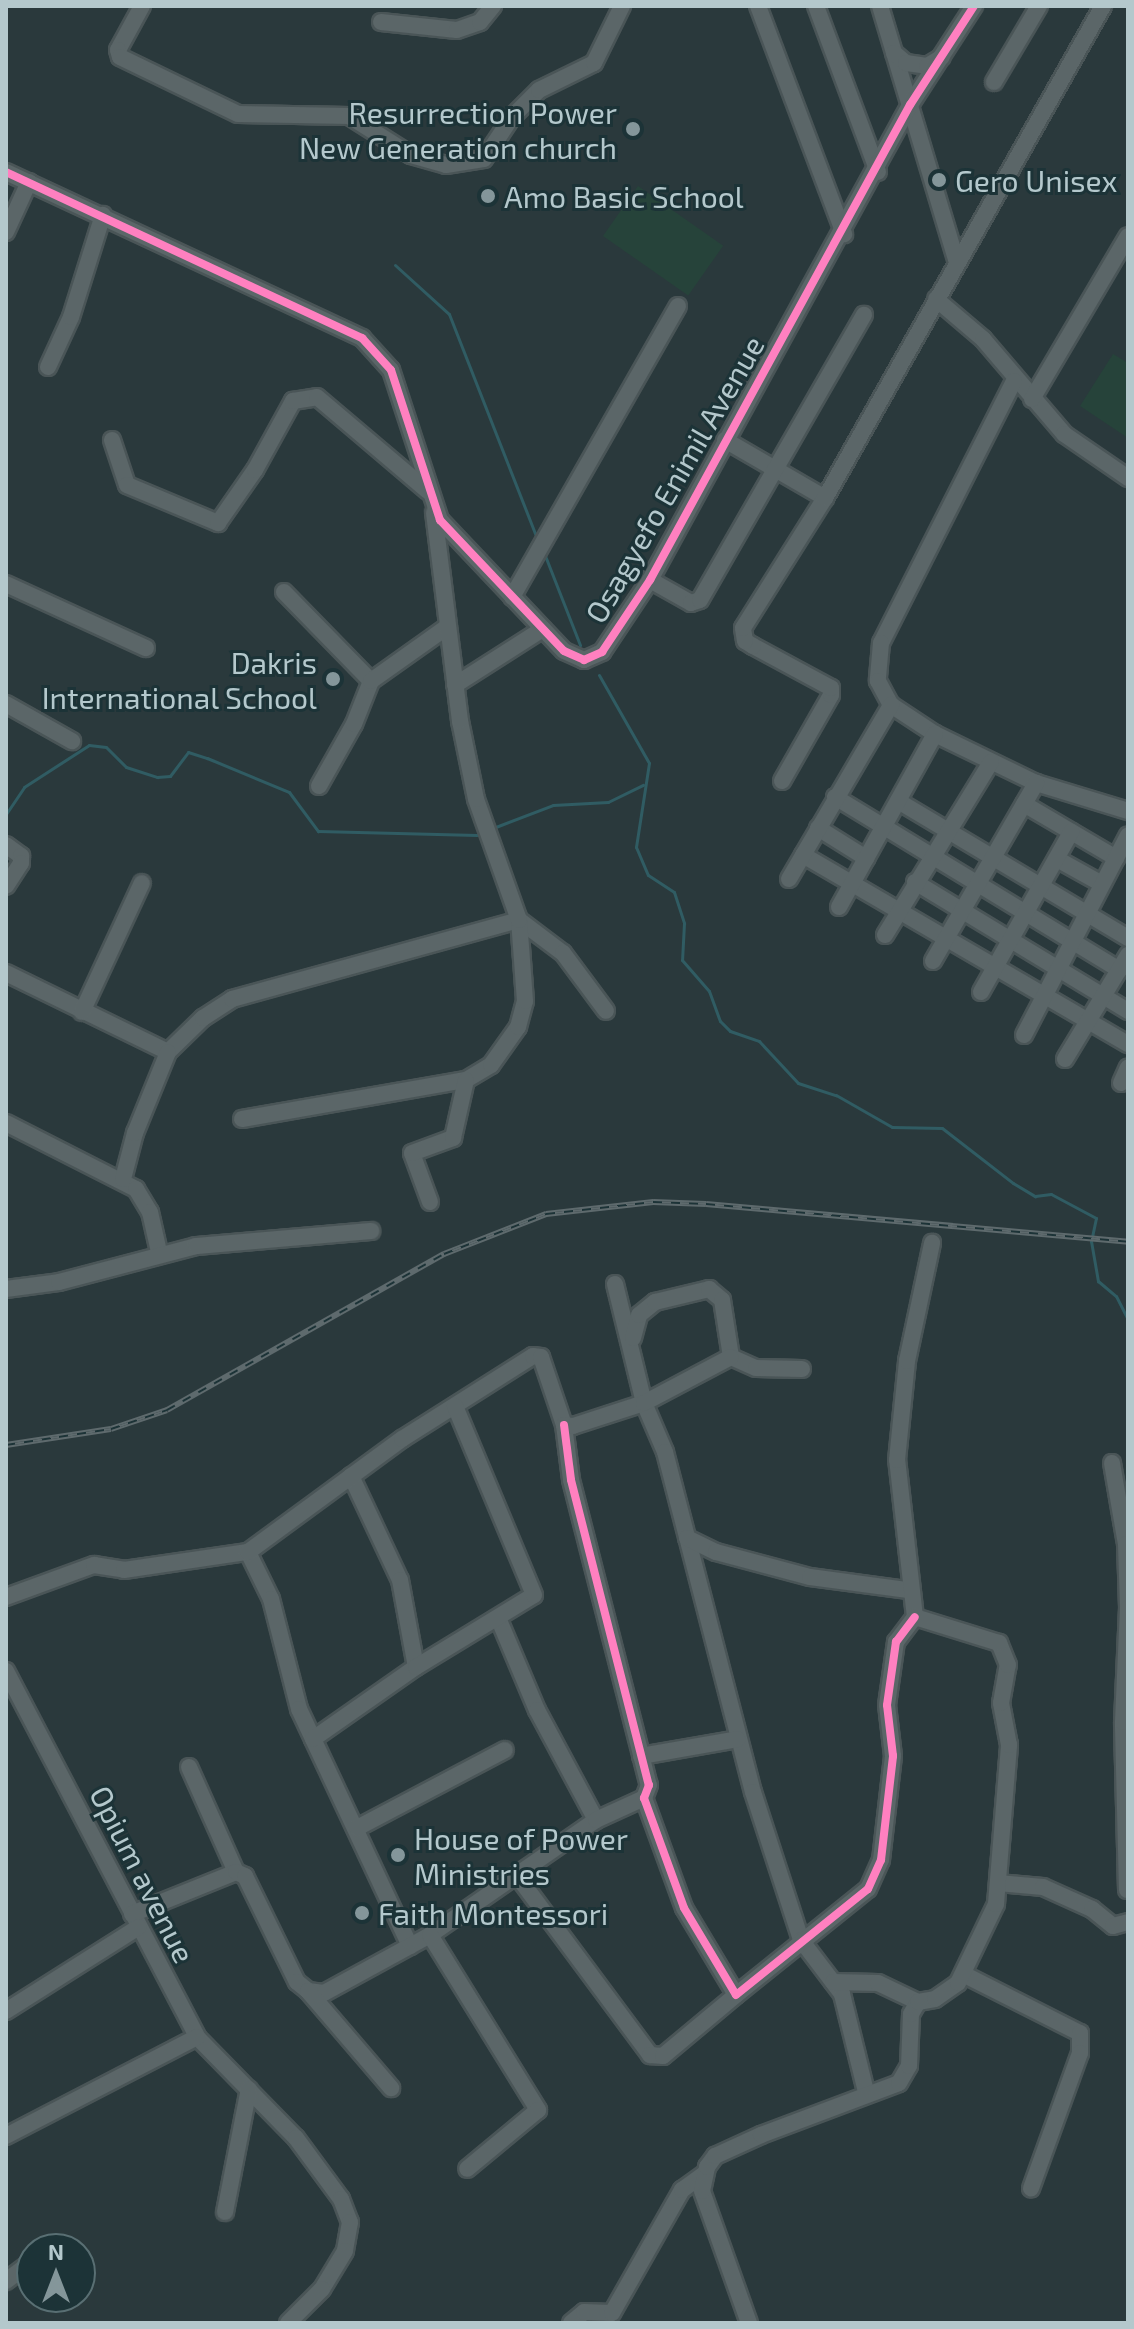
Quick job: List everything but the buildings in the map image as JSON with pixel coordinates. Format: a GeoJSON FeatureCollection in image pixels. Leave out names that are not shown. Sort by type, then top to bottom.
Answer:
{"type":"FeatureCollection","features":[{"type":"Feature","properties":{"kind":"street"},"geometry":{"type":"LineString","coordinates":[[142,6],[118,50],[120,57],[238,114],[349,116],[411,155],[446,165],[484,159],[512,117],[539,90],[594,63],[622,6]]}},
{"type":"Feature","properties":{"kind":"street"},"geometry":{"type":"LineString","coordinates":[[381,22],[457,30],[480,22],[493,6]]}},
{"type":"Feature","properties":{"kind":"street"},"geometry":{"type":"LineString","coordinates":[[758,6],[844,234]]}},
{"type":"Feature","properties":{"kind":"street"},"geometry":{"type":"LineString","coordinates":[[816,6],[878,172]]}},
{"type":"Feature","properties":{"kind":"street"},"geometry":{"type":"LineString","coordinates":[[880,6],[957,263]]}},
{"type":"Feature","properties":{"kind":"street","name":"Osagyefo Enimil Avenue"},"geometry":{"type":"LineString","coordinates":[[6,172],[362,338],[391,370],[431,497],[447,530],[543,629],[576,658],[593,658],[650,580],[725,440],[878,172],[910,105],[948,54],[974,6]]}},
{"type":"Feature","properties":{"kind":"street"},"geometry":{"type":"LineString","coordinates":[[994,82],[1039,6]]}},
{"type":"Feature","properties":{"kind":"street"},"geometry":{"type":"LineString","coordinates":[[782,781],[831,688],[745,641],[743,628],[825,498],[1103,6]]}},
{"type":"Feature","properties":{"kind":"street"},"geometry":{"type":"LineString","coordinates":[[894,53],[906,63],[927,66],[948,54]]}},
{"type":"Feature","properties":{"kind":"street"},"geometry":{"type":"LineString","coordinates":[[6,232],[29,182]]}},
{"type":"Feature","properties":{"kind":"street"},"geometry":{"type":"LineString","coordinates":[[48,367],[71,317],[103,215]]}},
{"type":"Feature","properties":{"kind":"street"},"geometry":{"type":"LineString","coordinates":[[1032,399],[1128,236]]}},
{"type":"Feature","properties":{"kind":"street"},"geometry":{"type":"LineString","coordinates":[[936,299],[983,339],[1014,381],[1064,434],[1128,478]]}},
{"type":"Feature","properties":{"kind":"street"},"geometry":{"type":"LineString","coordinates":[[512,597],[678,306]]}},
{"type":"Feature","properties":{"kind":"street"},"geometry":{"type":"LineString","coordinates":[[650,580],[691,603],[700,600],[773,468],[864,315]]}},
{"type":"Feature","properties":{"kind":"street"},"geometry":{"type":"LineString","coordinates":[[1014,381],[881,643],[878,681],[891,705],[935,734],[1036,783],[1128,811]]}},
{"type":"Feature","properties":{"kind":"street"},"geometry":{"type":"LineString","coordinates":[[112,440],[127,485],[218,523],[255,470],[293,401],[317,397],[431,497],[455,685],[476,799],[519,920],[525,1001],[518,1027],[491,1065],[466,1080],[242,1119]]}},
{"type":"Feature","properties":{"kind":"street"},"geometry":{"type":"LineString","coordinates":[[725,440],[825,498]]}},
{"type":"Feature","properties":{"kind":"street"},"geometry":{"type":"LineString","coordinates":[[6,584],[146,648]]}},
{"type":"Feature","properties":{"kind":"street"},"geometry":{"type":"LineString","coordinates":[[284,592],[371,681]]}},
{"type":"Feature","properties":{"kind":"street"},"geometry":{"type":"LineString","coordinates":[[319,786],[354,724],[371,681],[447,627]]}},
{"type":"Feature","properties":{"kind":"street"},"geometry":{"type":"LineString","coordinates":[[455,685],[543,629]]}},
{"type":"Feature","properties":{"kind":"street"},"geometry":{"type":"LineString","coordinates":[[6,704],[72,741]]}},
{"type":"Feature","properties":{"kind":"street"},"geometry":{"type":"LineString","coordinates":[[789,879],[891,705]]}},
{"type":"Feature","properties":{"kind":"street"},"geometry":{"type":"LineString","coordinates":[[839,907],[935,734]]}},
{"type":"Feature","properties":{"kind":"street"},"geometry":{"type":"LineString","coordinates":[[885,935],[945,831],[991,762]]}},
{"type":"Feature","properties":{"kind":"street"},"geometry":{"type":"LineString","coordinates":[[933,961],[1036,783]]}},
{"type":"Feature","properties":{"kind":"street"},"geometry":{"type":"LineString","coordinates":[[835,797],[977,887],[1119,970]]}},
{"type":"Feature","properties":{"kind":"street"},"geometry":{"type":"LineString","coordinates":[[898,801],[1128,938]]}},
{"type":"Feature","properties":{"kind":"street"},"geometry":{"type":"LineString","coordinates":[[1024,804],[1116,858]]}},
{"type":"Feature","properties":{"kind":"street"},"geometry":{"type":"LineString","coordinates":[[818,828],[866,858]]}},
{"type":"Feature","properties":{"kind":"street"},"geometry":{"type":"LineString","coordinates":[[981,992],[1071,832]]}},
{"type":"Feature","properties":{"kind":"street"},"geometry":{"type":"LineString","coordinates":[[1024,1035],[1128,835]]}},
{"type":"Feature","properties":{"kind":"street"},"geometry":{"type":"LineString","coordinates":[[6,845],[21,856],[21,863],[6,886]]}},
{"type":"Feature","properties":{"kind":"street"},"geometry":{"type":"LineString","coordinates":[[803,855],[1128,1044]]}},
{"type":"Feature","properties":{"kind":"street"},"geometry":{"type":"LineString","coordinates":[[1057,859],[1102,884]]}},
{"type":"Feature","properties":{"kind":"street"},"geometry":{"type":"LineString","coordinates":[[915,882],[1128,1011]]}},
{"type":"Feature","properties":{"kind":"street"},"geometry":{"type":"LineString","coordinates":[[82,1012],[142,883]]}},
{"type":"Feature","properties":{"kind":"street"},"geometry":{"type":"LineString","coordinates":[[519,920],[563,953],[606,1011]]}},
{"type":"Feature","properties":{"kind":"street"},"geometry":{"type":"LineString","coordinates":[[123,1179],[135,1133],[168,1052],[203,1018],[232,999],[519,920]]}},
{"type":"Feature","properties":{"kind":"street"},"geometry":{"type":"LineString","coordinates":[[1065,1059],[1090,1023],[1128,955]]}},
{"type":"Feature","properties":{"kind":"street"},"geometry":{"type":"LineString","coordinates":[[6,973],[168,1052]]}},
{"type":"Feature","properties":{"kind":"street"},"geometry":{"type":"LineString","coordinates":[[430,1202],[412,1153],[453,1138],[466,1080]]}},
{"type":"Feature","properties":{"kind":"street"},"geometry":{"type":"LineString","coordinates":[[6,1123],[123,1179],[145,1200],[159,1252]]}},
{"type":"Feature","properties":{"kind":"street"},"geometry":{"type":"LineString","coordinates":[[6,1289],[59,1282],[159,1252],[371,1231]]}},
{"type":"Feature","properties":{"kind":"street"},"geometry":{"type":"LineString","coordinates":[[915,1617],[908,1590],[897,1460],[907,1361],[932,1243]]}},
{"type":"Feature","properties":{"kind":"street"},"geometry":{"type":"LineString","coordinates":[[615,1284],[633,1344],[644,1403],[660,1433],[738,1739],[801,1940],[808,1957],[833,1982],[846,2006],[866,2092]]}},
{"type":"Feature","properties":{"kind":"street"},"geometry":{"type":"LineString","coordinates":[[633,1344],[635,1323],[644,1310],[672,1295],[709,1289],[722,1300],[731,1357]]}},
{"type":"Feature","properties":{"kind":"street"},"geometry":{"type":"LineString","coordinates":[[6,1597],[94,1565],[124,1570],[248,1552],[351,1476],[522,1360],[541,1357],[564,1425],[571,1480],[649,1785],[644,1798],[684,1908],[736,1995]]}},
{"type":"Feature","properties":{"kind":"street"},"geometry":{"type":"LineString","coordinates":[[731,1357],[756,1368],[802,1369]]}},
{"type":"Feature","properties":{"kind":"street"},"geometry":{"type":"LineString","coordinates":[[564,1425],[644,1403],[731,1357]]}},
{"type":"Feature","properties":{"kind":"street"},"geometry":{"type":"LineString","coordinates":[[313,1739],[416,1667],[532,1599],[535,1591],[455,1406]]}},
{"type":"Feature","properties":{"kind":"street"},"geometry":{"type":"LineString","coordinates":[[1112,1463],[1123,1517],[1128,1607],[1123,1722],[1128,1890]]}},
{"type":"Feature","properties":{"kind":"street"},"geometry":{"type":"LineString","coordinates":[[351,1476],[400,1580],[416,1667]]}},
{"type":"Feature","properties":{"kind":"street"},"geometry":{"type":"LineString","coordinates":[[687,1538],[716,1552],[810,1577],[908,1590]]}},
{"type":"Feature","properties":{"kind":"street"},"geometry":{"type":"LineString","coordinates":[[248,1552],[271,1599],[299,1709],[410,1946]]}},
{"type":"Feature","properties":{"kind":"street"},"geometry":{"type":"LineString","coordinates":[[571,2323],[584,2312],[612,2313],[682,2190],[704,2174],[715,2156],[905,2077],[909,2020],[918,2002],[946,1993],[963,1974],[996,1904],[1009,1745],[1001,1703],[1008,1665],[999,1643],[915,1617]]}},
{"type":"Feature","properties":{"kind":"street"},"geometry":{"type":"LineString","coordinates":[[518,1877],[650,2055],[663,2056],[801,1940],[868,1889],[881,1860],[893,1756],[887,1705],[896,1642],[915,1617]]}},
{"type":"Feature","properties":{"kind":"street"},"geometry":{"type":"LineString","coordinates":[[499,1620],[537,1710],[596,1820]]}},
{"type":"Feature","properties":{"kind":"street","name":"Opium avenue"},"geometry":{"type":"LineString","coordinates":[[6,1671],[197,2037],[296,2138],[341,2199],[350,2222],[345,2251],[322,2289],[288,2323]]}},
{"type":"Feature","properties":{"kind":"street"},"geometry":{"type":"LineString","coordinates":[[641,1756],[738,1739]]}},
{"type":"Feature","properties":{"kind":"street"},"geometry":{"type":"LineString","coordinates":[[357,1828],[505,1750]]}},
{"type":"Feature","properties":{"kind":"street"},"geometry":{"type":"LineString","coordinates":[[189,1767],[236,1872],[245,1876],[297,1982],[391,2088]]}},
{"type":"Feature","properties":{"kind":"street"},"geometry":{"type":"LineString","coordinates":[[308,1991],[324,1993],[430,1935],[518,1877],[596,1820],[644,1798]]}},
{"type":"Feature","properties":{"kind":"street"},"geometry":{"type":"LineString","coordinates":[[6,2011],[136,1920],[236,1872]]}},
{"type":"Feature","properties":{"kind":"street"},"geometry":{"type":"LineString","coordinates":[[998,1883],[1043,1887],[1092,1909],[1113,1926],[1128,1922]]}},
{"type":"Feature","properties":{"kind":"street"},"geometry":{"type":"LineString","coordinates":[[430,1935],[538,2110],[467,2169]]}},
{"type":"Feature","properties":{"kind":"street"},"geometry":{"type":"LineString","coordinates":[[963,1974],[1080,2033],[1080,2053],[1031,2188]]}},
{"type":"Feature","properties":{"kind":"street"},"geometry":{"type":"LineString","coordinates":[[833,1982],[886,1985],[918,2002]]}},
{"type":"Feature","properties":{"kind":"street"},"geometry":{"type":"LineString","coordinates":[[6,2136],[197,2037]]}},
{"type":"Feature","properties":{"kind":"street"},"geometry":{"type":"LineString","coordinates":[[225,2212],[249,2089]]}},
{"type":"Feature","properties":{"kind":"street"},"geometry":{"type":"LineString","coordinates":[[704,2174],[702,2191],[749,2323]]}},
{"type":"Feature","properties":{"kind":"green space"},"geometry":{"type":"Polygon","coordinates":[[[638,186],[723,246],[688,296],[603,236],[638,186]]]}},
{"type":"Feature","properties":{"kind":"green space"},"geometry":{"type":"Polygon","coordinates":[[[1113,354],[1128,363],[1128,438],[1080,406],[1113,354]]]}},
{"type":"Feature","properties":{"kind":"waterway"},"geometry":{"type":"LineString","coordinates":[[395,265],[449,314],[537,539]]}},
{"type":"Feature","properties":{"kind":"waterway"},"geometry":{"type":"LineString","coordinates":[[544,553],[580,645]]}},
{"type":"Feature","properties":{"kind":"waterway"},"geometry":{"type":"LineString","coordinates":[[599,675],[649,763],[636,847],[648,875],[674,892],[684,923],[682,960],[709,991],[720,1021],[730,1031],[759,1041],[798,1083],[836,1095],[892,1127],[942,1128],[1013,1183],[1035,1196],[1051,1194],[1096,1218],[1091,1241],[1098,1281],[1116,1296],[1128,1320]]}},
{"type":"Feature","properties":{"kind":"waterway"},"geometry":{"type":"LineString","coordinates":[[6,814],[24,787],[89,745],[106,747],[126,767],[157,777],[170,776],[188,752],[207,758],[289,792],[318,831],[477,835]]}},
{"type":"Feature","properties":{"kind":"waterway"},"geometry":{"type":"LineString","coordinates":[[493,828],[553,805],[608,802],[643,785]]}},
{"type":"Feature","properties":{"kind":"railway"},"geometry":{"type":"LineString","coordinates":[[6,1445],[111,1429],[167,1410],[444,1254],[546,1214],[653,1202],[706,1204],[1128,1242]]}},
{"type":"Feature","properties":{"kind":"cycle path"},"geometry":{"type":"LineString","coordinates":[[6,172],[362,338],[391,370],[440,520],[564,651],[584,660],[602,652],[650,580],[910,105],[974,6]]}},
{"type":"Feature","properties":{"kind":"cycle path"},"geometry":{"type":"LineString","coordinates":[[564,1425],[571,1480],[649,1785],[644,1798],[684,1908],[736,1995],[868,1889],[881,1860],[893,1756],[887,1705],[896,1642],[915,1617]]}},
{"type":"Feature","properties":{"kind":"place","name":"Resurrection Power New Generation church"},"geometry":{"type":"Point","coordinates":[633,129]}},
{"type":"Feature","properties":{"kind":"place","name":"Gero Unisex"},"geometry":{"type":"Point","coordinates":[939,180]}},
{"type":"Feature","properties":{"kind":"place","name":"Amo Basic School"},"geometry":{"type":"Point","coordinates":[488,196]}},
{"type":"Feature","properties":{"kind":"place","name":"Dakris International School"},"geometry":{"type":"Point","coordinates":[333,679]}},
{"type":"Feature","properties":{"kind":"place","name":"House of Power Ministries"},"geometry":{"type":"Point","coordinates":[398,1855]}},
{"type":"Feature","properties":{"kind":"place","name":"Faith Montessori"},"geometry":{"type":"Point","coordinates":[362,1913]}}]}
